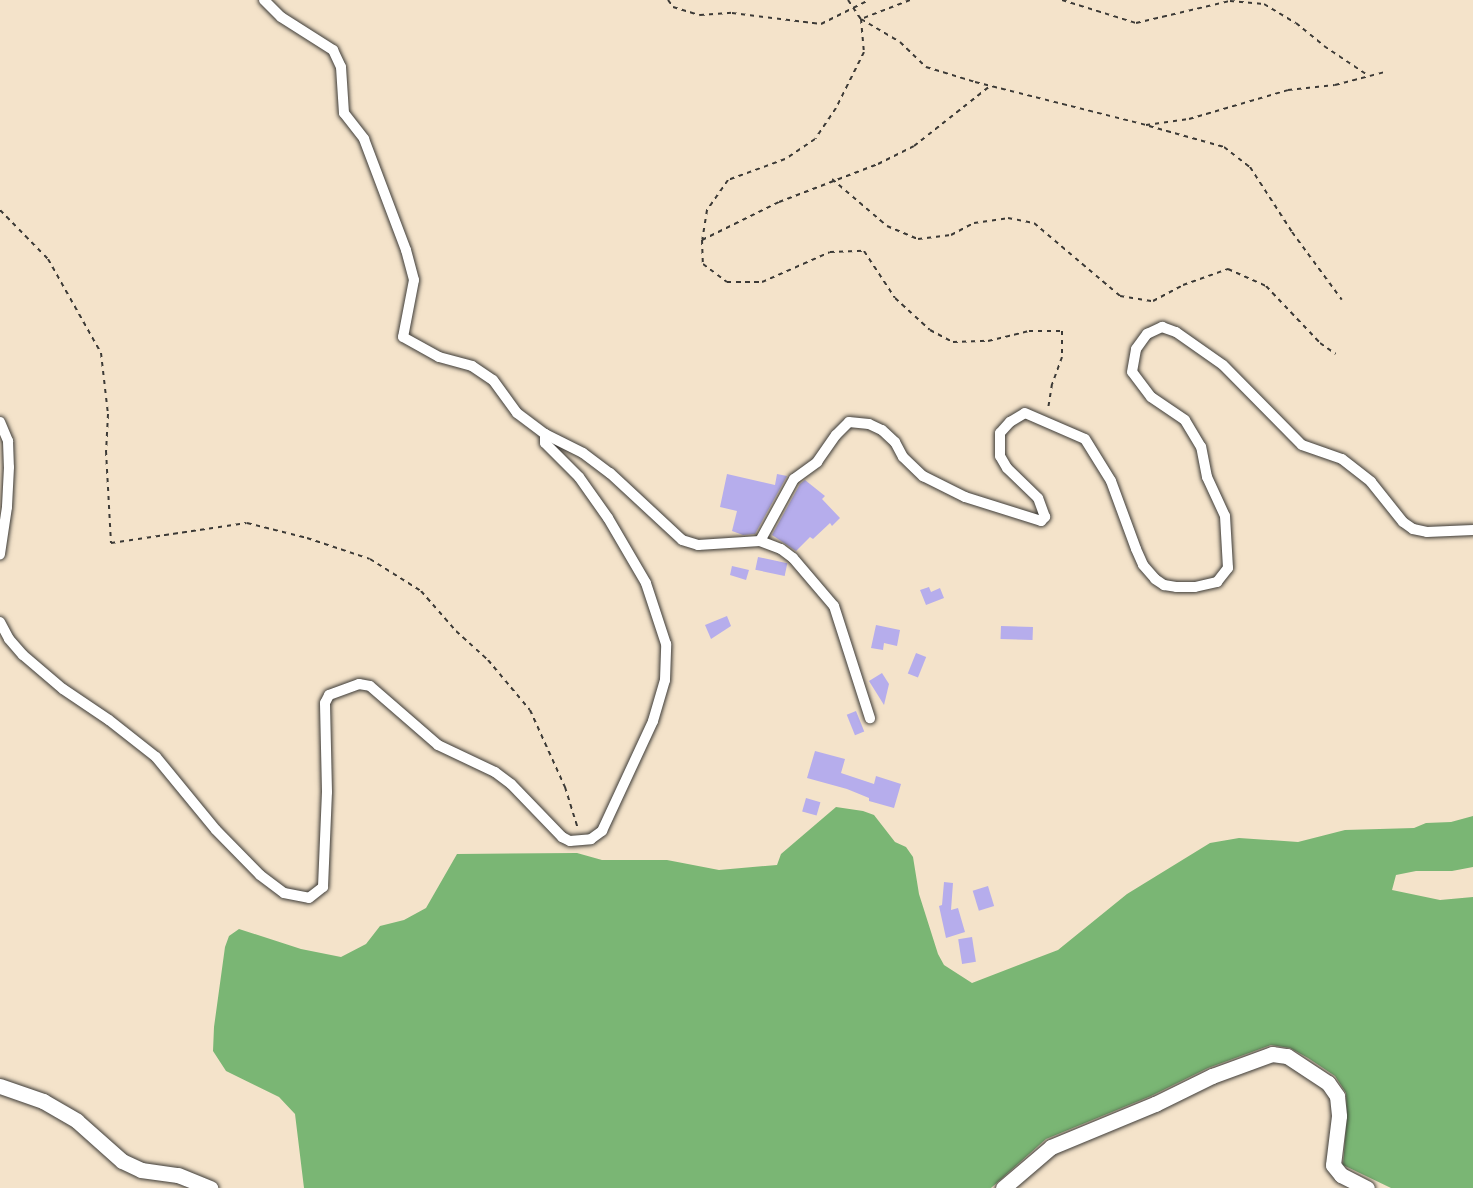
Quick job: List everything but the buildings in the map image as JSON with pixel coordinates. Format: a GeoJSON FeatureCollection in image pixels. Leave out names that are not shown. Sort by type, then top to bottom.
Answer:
{"type":"FeatureCollection","features":[{"type":"Feature","properties":{"kind":"street"},"geometry":{"type":"LineString","coordinates":[[264,0],[281,17],[333,50],[341,67],[344,113],[364,139],[406,250],[414,280],[403,337],[439,357],[472,366],[493,380],[517,413],[544,434],[567,443],[610,473],[682,540],[698,545],[760,541],[781,549],[793,558],[834,606],[870,718]]}},
{"type":"Feature","properties":{"kind":"street"},"geometry":{"type":"LineString","coordinates":[[760,541],[794,479],[817,462],[849,422],[869,424],[882,430],[895,442],[903,457],[923,476],[965,496],[1041,521],[1045,517],[1038,498],[1007,468],[1000,456],[1000,433],[1010,422],[1025,413],[1085,440],[1112,482],[1143,565],[1164,585],[1195,587],[1216,582],[1228,568],[1229,552],[1225,516],[1207,477],[1201,447],[1185,420],[1151,397],[1132,372],[1136,349],[1147,334],[1162,327],[1176,332],[1223,365],[1302,445],[1342,459],[1371,482],[1403,522],[1413,529],[1427,532],[1473,530]]}},
{"type":"Feature","properties":{"kind":"street"},"geometry":{"type":"LineString","coordinates":[[0,422],[8,441],[9,467],[7,507],[0,554]]}},
{"type":"Feature","properties":{"kind":"street"},"geometry":{"type":"LineString","coordinates":[[0,622],[9,639],[23,655],[63,689],[109,720],[156,757],[216,830],[260,875],[284,893],[309,898],[323,887],[327,792],[325,703],[329,695],[359,684],[370,686],[378,692],[438,745],[495,772],[511,784],[562,837],[570,841],[591,838],[602,831],[653,721],[665,680],[666,644],[646,583],[608,518],[579,477],[545,443],[544,434]]}},
{"type":"Feature","properties":{"kind":"street"},"geometry":{"type":"LineString","coordinates":[[1003,1188],[1051,1147],[1155,1104],[1212,1076],[1272,1054],[1287,1056],[1328,1083],[1337,1096],[1339,1116],[1333,1165],[1341,1174],[1367,1188]]}},
{"type":"Feature","properties":{"kind":"street"},"geometry":{"type":"LineString","coordinates":[[0,1086],[43,1101],[77,1121],[122,1161],[141,1170],[178,1175],[210,1188]]}},
{"type":"Feature","properties":{"kind":"path"},"geometry":{"type":"LineString","coordinates":[[668,0],[673,7],[700,15],[732,13],[812,24],[821,24],[869,0]]}},
{"type":"Feature","properties":{"kind":"path"},"geometry":{"type":"LineString","coordinates":[[848,0],[861,19],[864,52],[836,108],[815,139],[785,159],[728,180],[707,210],[702,240],[703,264],[727,282],[762,282],[830,252],[864,251],[895,298],[930,330],[953,342],[987,341],[1029,331],[1062,331],[1062,357],[1047,406],[1052,425]]}},
{"type":"Feature","properties":{"kind":"path"},"geometry":{"type":"LineString","coordinates":[[861,19],[910,0]]}},
{"type":"Feature","properties":{"kind":"path"},"geometry":{"type":"LineString","coordinates":[[1062,0],[1136,23],[1230,1],[1264,4],[1296,23],[1324,46],[1370,76]]}},
{"type":"Feature","properties":{"kind":"path"},"geometry":{"type":"LineString","coordinates":[[861,19],[900,42],[926,67],[1224,147],[1250,167],[1292,232],[1342,300]]}},
{"type":"Feature","properties":{"kind":"path"},"geometry":{"type":"LineString","coordinates":[[1146,125],[1189,119],[1288,90],[1335,85],[1385,72]]}},
{"type":"Feature","properties":{"kind":"path"},"geometry":{"type":"LineString","coordinates":[[702,240],[832,179],[878,164],[914,146],[990,86]]}},
{"type":"Feature","properties":{"kind":"path"},"geometry":{"type":"LineString","coordinates":[[832,179],[887,226],[918,239],[951,235],[974,223],[1008,218],[1034,223],[1120,296],[1153,302],[1183,285],[1228,268],[1266,286],[1320,343],[1336,354]]}},
{"type":"Feature","properties":{"kind":"path"},"geometry":{"type":"LineString","coordinates":[[0,210],[48,259],[101,353],[108,414],[107,462],[111,543],[247,523],[307,538],[370,560],[421,591],[456,630],[488,660],[530,710],[565,788],[581,841]]}},
{"type":"Feature","properties":{"kind":"green space"},"geometry":{"type":"Polygon","coordinates":[[[836,807],[874,815],[895,842],[906,847],[913,857],[919,894],[938,954],[944,965],[972,983],[1058,950],[1127,894],[1210,843],[1239,838],[1298,842],[1345,830],[1414,828],[1426,823],[1451,822],[1473,816],[1473,867],[1452,871],[1416,871],[1396,875],[1392,890],[1440,900],[1473,897],[1473,1188],[1391,1188],[1343,1165],[1347,1116],[1346,1093],[1335,1076],[1308,1058],[1290,1048],[1271,1045],[1208,1068],[1151,1096],[1046,1139],[991,1188],[304,1188],[295,1114],[279,1097],[226,1071],[213,1051],[225,947],[229,936],[239,929],[301,949],[341,957],[366,944],[380,926],[404,920],[426,908],[457,854],[577,853],[602,860],[667,860],[719,870],[777,865],[781,854],[836,807]]]}}]}
